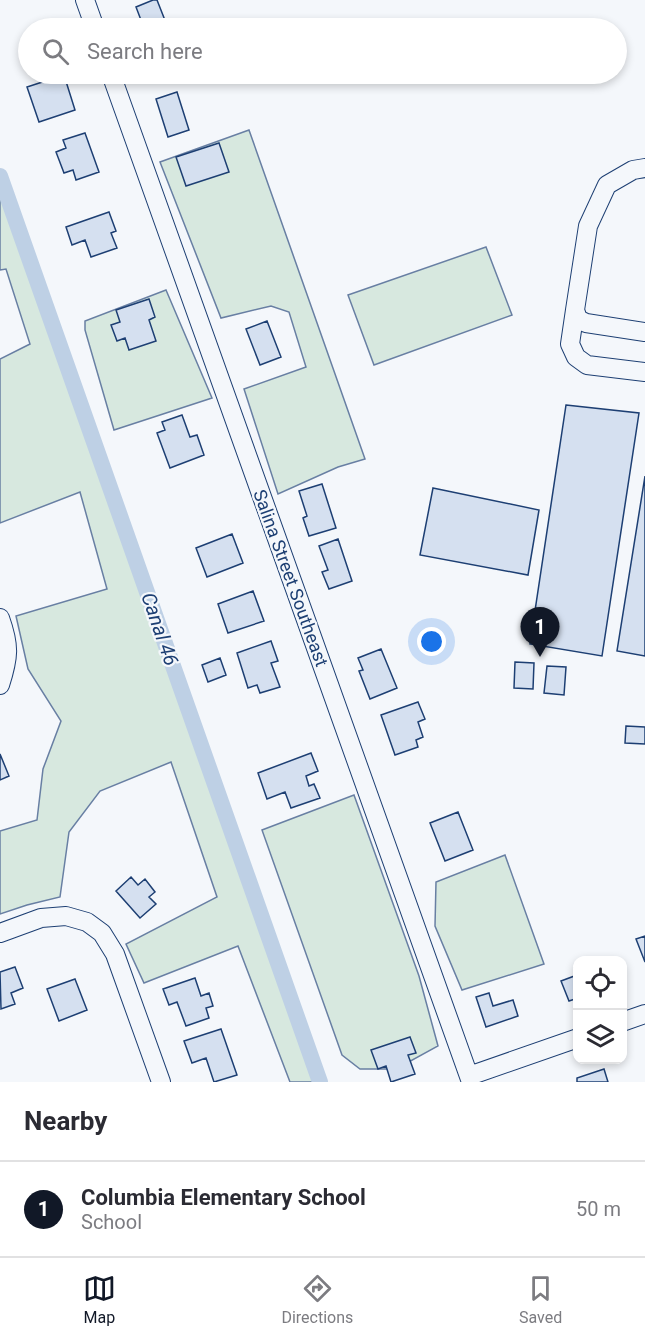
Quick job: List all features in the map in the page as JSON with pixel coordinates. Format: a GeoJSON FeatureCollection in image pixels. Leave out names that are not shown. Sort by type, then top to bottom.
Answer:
{"type":"FeatureCollection","features":[{"type":"Feature","properties":{"kind":"street"},"geometry":{"type":"LineString","coordinates":[[85,0],[91,18]]}},
{"type":"Feature","properties":{"kind":"street","name":"Salina Street Southeast"},"geometry":{"type":"LineString","coordinates":[[115,84],[470,1079]]}},
{"type":"Feature","properties":{"kind":"street"},"geometry":{"type":"LineString","coordinates":[[645,168],[633,170],[607,185],[588,226],[570,344],[576,357],[587,365],[645,372]]}},
{"type":"Feature","properties":{"kind":"street"},"geometry":{"type":"LineString","coordinates":[[575,310],[578,319],[586,323],[645,332]]}},
{"type":"Feature","properties":{"kind":"street"},"geometry":{"type":"LineString","coordinates":[[0,618],[8,640],[6,666],[0,686]]}},
{"type":"Feature","properties":{"kind":"street"},"geometry":{"type":"LineString","coordinates":[[0,933],[41,918],[66,916],[87,922],[102,933],[115,954],[161,1082]]}},
{"type":"Feature","properties":{"kind":"street"},"geometry":{"type":"LineString","coordinates":[[627,1020],[645,1014]]}},
{"type":"Feature","properties":{"kind":"street"},"geometry":{"type":"LineString","coordinates":[[470,1079],[573,1040]]}},
{"type":"Feature","properties":{"kind":"shaded area"},"geometry":{"type":"Polygon","coordinates":[[[249,130],[365,459],[338,467],[278,494],[244,389],[306,367],[289,312],[271,306],[221,318],[160,162],[249,130]]]}},
{"type":"Feature","properties":{"kind":"shaded area"},"geometry":{"type":"Polygon","coordinates":[[[0,190],[314,1082],[290,1082],[238,946],[144,983],[126,944],[217,897],[171,762],[100,791],[69,832],[60,897],[0,914],[0,831],[37,820],[43,769],[61,721],[28,669],[16,616],[107,589],[80,492],[0,523],[0,359],[30,344],[6,269],[0,270],[0,190]]]}},
{"type":"Feature","properties":{"kind":"shaded area"},"geometry":{"type":"Polygon","coordinates":[[[486,247],[512,315],[374,365],[348,295],[486,247]]]}},
{"type":"Feature","properties":{"kind":"shaded area"},"geometry":{"type":"Polygon","coordinates":[[[166,290],[212,398],[114,430],[85,330],[85,321],[166,290]]]}},
{"type":"Feature","properties":{"kind":"shaded area"},"geometry":{"type":"Polygon","coordinates":[[[354,795],[419,976],[438,1046],[396,1069],[360,1069],[342,1055],[262,830],[354,795]]]}},
{"type":"Feature","properties":{"kind":"shaded area"},"geometry":{"type":"Polygon","coordinates":[[[505,855],[544,964],[462,990],[435,926],[436,882],[505,855]]]}},
{"type":"Feature","properties":{"kind":"building"},"geometry":{"type":"Polygon","coordinates":[[[157,0],[164,18],[140,18],[136,7],[157,0]]]}},
{"type":"Feature","properties":{"kind":"building"},"geometry":{"type":"Polygon","coordinates":[[[36,84],[67,84],[75,110],[39,122],[27,87],[36,84]]]}},
{"type":"Feature","properties":{"kind":"building"},"geometry":{"type":"Polygon","coordinates":[[[177,92],[189,130],[168,137],[156,99],[177,92]]]}},
{"type":"Feature","properties":{"kind":"building"},"geometry":{"type":"Polygon","coordinates":[[[85,133],[99,172],[76,180],[73,170],[64,173],[56,152],[66,148],[63,140],[85,133]]]}},
{"type":"Feature","properties":{"kind":"building"},"geometry":{"type":"Polygon","coordinates":[[[219,143],[229,172],[186,186],[176,157],[219,143]]]}},
{"type":"Feature","properties":{"kind":"building"},"geometry":{"type":"Polygon","coordinates":[[[109,212],[116,231],[111,233],[117,248],[91,257],[85,240],[72,245],[66,227],[109,212]]]}},
{"type":"Feature","properties":{"kind":"building"},"geometry":{"type":"Polygon","coordinates":[[[149,299],[155,317],[149,320],[156,341],[129,350],[125,338],[117,341],[111,325],[120,322],[116,310],[149,299]]]}},
{"type":"Feature","properties":{"kind":"building"},"geometry":{"type":"Polygon","coordinates":[[[267,321],[281,357],[260,365],[246,329],[267,321]]]}},
{"type":"Feature","properties":{"kind":"building"},"geometry":{"type":"Polygon","coordinates":[[[566,405],[639,413],[602,656],[530,644],[566,405]]]}},
{"type":"Feature","properties":{"kind":"building"},"geometry":{"type":"Polygon","coordinates":[[[182,415],[190,437],[197,435],[204,455],[170,468],[157,433],[165,430],[162,422],[182,415]]]}},
{"type":"Feature","properties":{"kind":"building"},"geometry":{"type":"Polygon","coordinates":[[[645,476],[645,656],[617,651],[645,476]]]}},
{"type":"Feature","properties":{"kind":"building"},"geometry":{"type":"Polygon","coordinates":[[[322,484],[336,528],[309,536],[303,518],[307,516],[299,491],[322,484]]]}},
{"type":"Feature","properties":{"kind":"building"},"geometry":{"type":"Polygon","coordinates":[[[433,488],[539,510],[528,575],[420,555],[433,488]]]}},
{"type":"Feature","properties":{"kind":"building"},"geometry":{"type":"Polygon","coordinates":[[[232,534],[243,563],[207,577],[196,548],[232,534]]]}},
{"type":"Feature","properties":{"kind":"building"},"geometry":{"type":"Polygon","coordinates":[[[338,539],[352,581],[329,589],[322,572],[328,570],[319,546],[338,539]]]}},
{"type":"Feature","properties":{"kind":"building"},"geometry":{"type":"Polygon","coordinates":[[[253,591],[264,621],[228,633],[218,604],[253,591]]]}},
{"type":"Feature","properties":{"kind":"building"},"geometry":{"type":"Polygon","coordinates":[[[271,641],[278,661],[271,663],[280,687],[260,693],[257,685],[248,688],[237,653],[271,641]]]}},
{"type":"Feature","properties":{"kind":"building"},"geometry":{"type":"Polygon","coordinates":[[[381,649],[397,688],[370,699],[359,671],[363,670],[358,658],[381,649]]]}},
{"type":"Feature","properties":{"kind":"building"},"geometry":{"type":"Polygon","coordinates":[[[220,658],[226,675],[208,682],[202,665],[220,658]]]}},
{"type":"Feature","properties":{"kind":"building"},"geometry":{"type":"Polygon","coordinates":[[[515,662],[534,663],[533,689],[514,688],[515,662]]]}},
{"type":"Feature","properties":{"kind":"building"},"geometry":{"type":"Polygon","coordinates":[[[547,666],[566,667],[564,695],[544,693],[547,666]]]}},
{"type":"Feature","properties":{"kind":"building"},"geometry":{"type":"Polygon","coordinates":[[[418,702],[425,719],[418,722],[423,737],[416,740],[418,747],[395,755],[381,715],[418,702]]]}},
{"type":"Feature","properties":{"kind":"building"},"geometry":{"type":"Polygon","coordinates":[[[626,726],[645,727],[645,744],[625,743],[626,726]]]}},
{"type":"Feature","properties":{"kind":"building"},"geometry":{"type":"Polygon","coordinates":[[[311,753],[318,771],[306,776],[309,786],[314,784],[320,798],[291,808],[285,792],[267,799],[258,773],[311,753]]]}},
{"type":"Feature","properties":{"kind":"building"},"geometry":{"type":"Polygon","coordinates":[[[0,754],[9,776],[0,780],[0,754]]]}},
{"type":"Feature","properties":{"kind":"building"},"geometry":{"type":"Polygon","coordinates":[[[458,812],[473,850],[445,861],[430,823],[458,812]]]}},
{"type":"Feature","properties":{"kind":"building"},"geometry":{"type":"Polygon","coordinates":[[[131,877],[138,885],[145,879],[155,892],[149,897],[156,904],[140,918],[116,891],[131,877]]]}},
{"type":"Feature","properties":{"kind":"building"},"geometry":{"type":"Polygon","coordinates":[[[645,936],[645,962],[636,939],[645,936]]]}},
{"type":"Feature","properties":{"kind":"building"},"geometry":{"type":"Polygon","coordinates":[[[15,967],[23,988],[11,993],[15,1004],[1,1009],[0,972],[15,967]]]}},
{"type":"Feature","properties":{"kind":"building"},"geometry":{"type":"Polygon","coordinates":[[[573,976],[573,1000],[569,1001],[561,981],[573,976]]]}},
{"type":"Feature","properties":{"kind":"building"},"geometry":{"type":"Polygon","coordinates":[[[195,978],[201,996],[209,993],[213,1006],[206,1008],[209,1018],[186,1026],[177,1002],[169,1005],[163,989],[195,978]]]}},
{"type":"Feature","properties":{"kind":"building"},"geometry":{"type":"Polygon","coordinates":[[[75,979],[87,1010],[59,1021],[47,989],[75,979]]]}},
{"type":"Feature","properties":{"kind":"building"},"geometry":{"type":"Polygon","coordinates":[[[489,993],[493,1006],[513,1000],[518,1016],[486,1027],[476,997],[489,993]]]}},
{"type":"Feature","properties":{"kind":"building"},"geometry":{"type":"Polygon","coordinates":[[[221,1029],[237,1075],[214,1082],[206,1058],[192,1063],[184,1041],[221,1029]]]}},
{"type":"Feature","properties":{"kind":"building"},"geometry":{"type":"Polygon","coordinates":[[[410,1037],[416,1053],[408,1055],[415,1074],[391,1082],[386,1066],[378,1069],[371,1050],[410,1037]]]}},
{"type":"Feature","properties":{"kind":"building"},"geometry":{"type":"Polygon","coordinates":[[[604,1069],[608,1082],[577,1082],[577,1078],[604,1069]]]}},
{"type":"Feature","properties":{"kind":"waterway","name":"Canal 46"},"geometry":{"type":"LineString","coordinates":[[0,176],[320,1082]]}},
{"type":"Feature","properties":{"kind":"place","name":"Columbia Elementary School"},"geometry":{"type":"Point","coordinates":[540,657]}}]}
